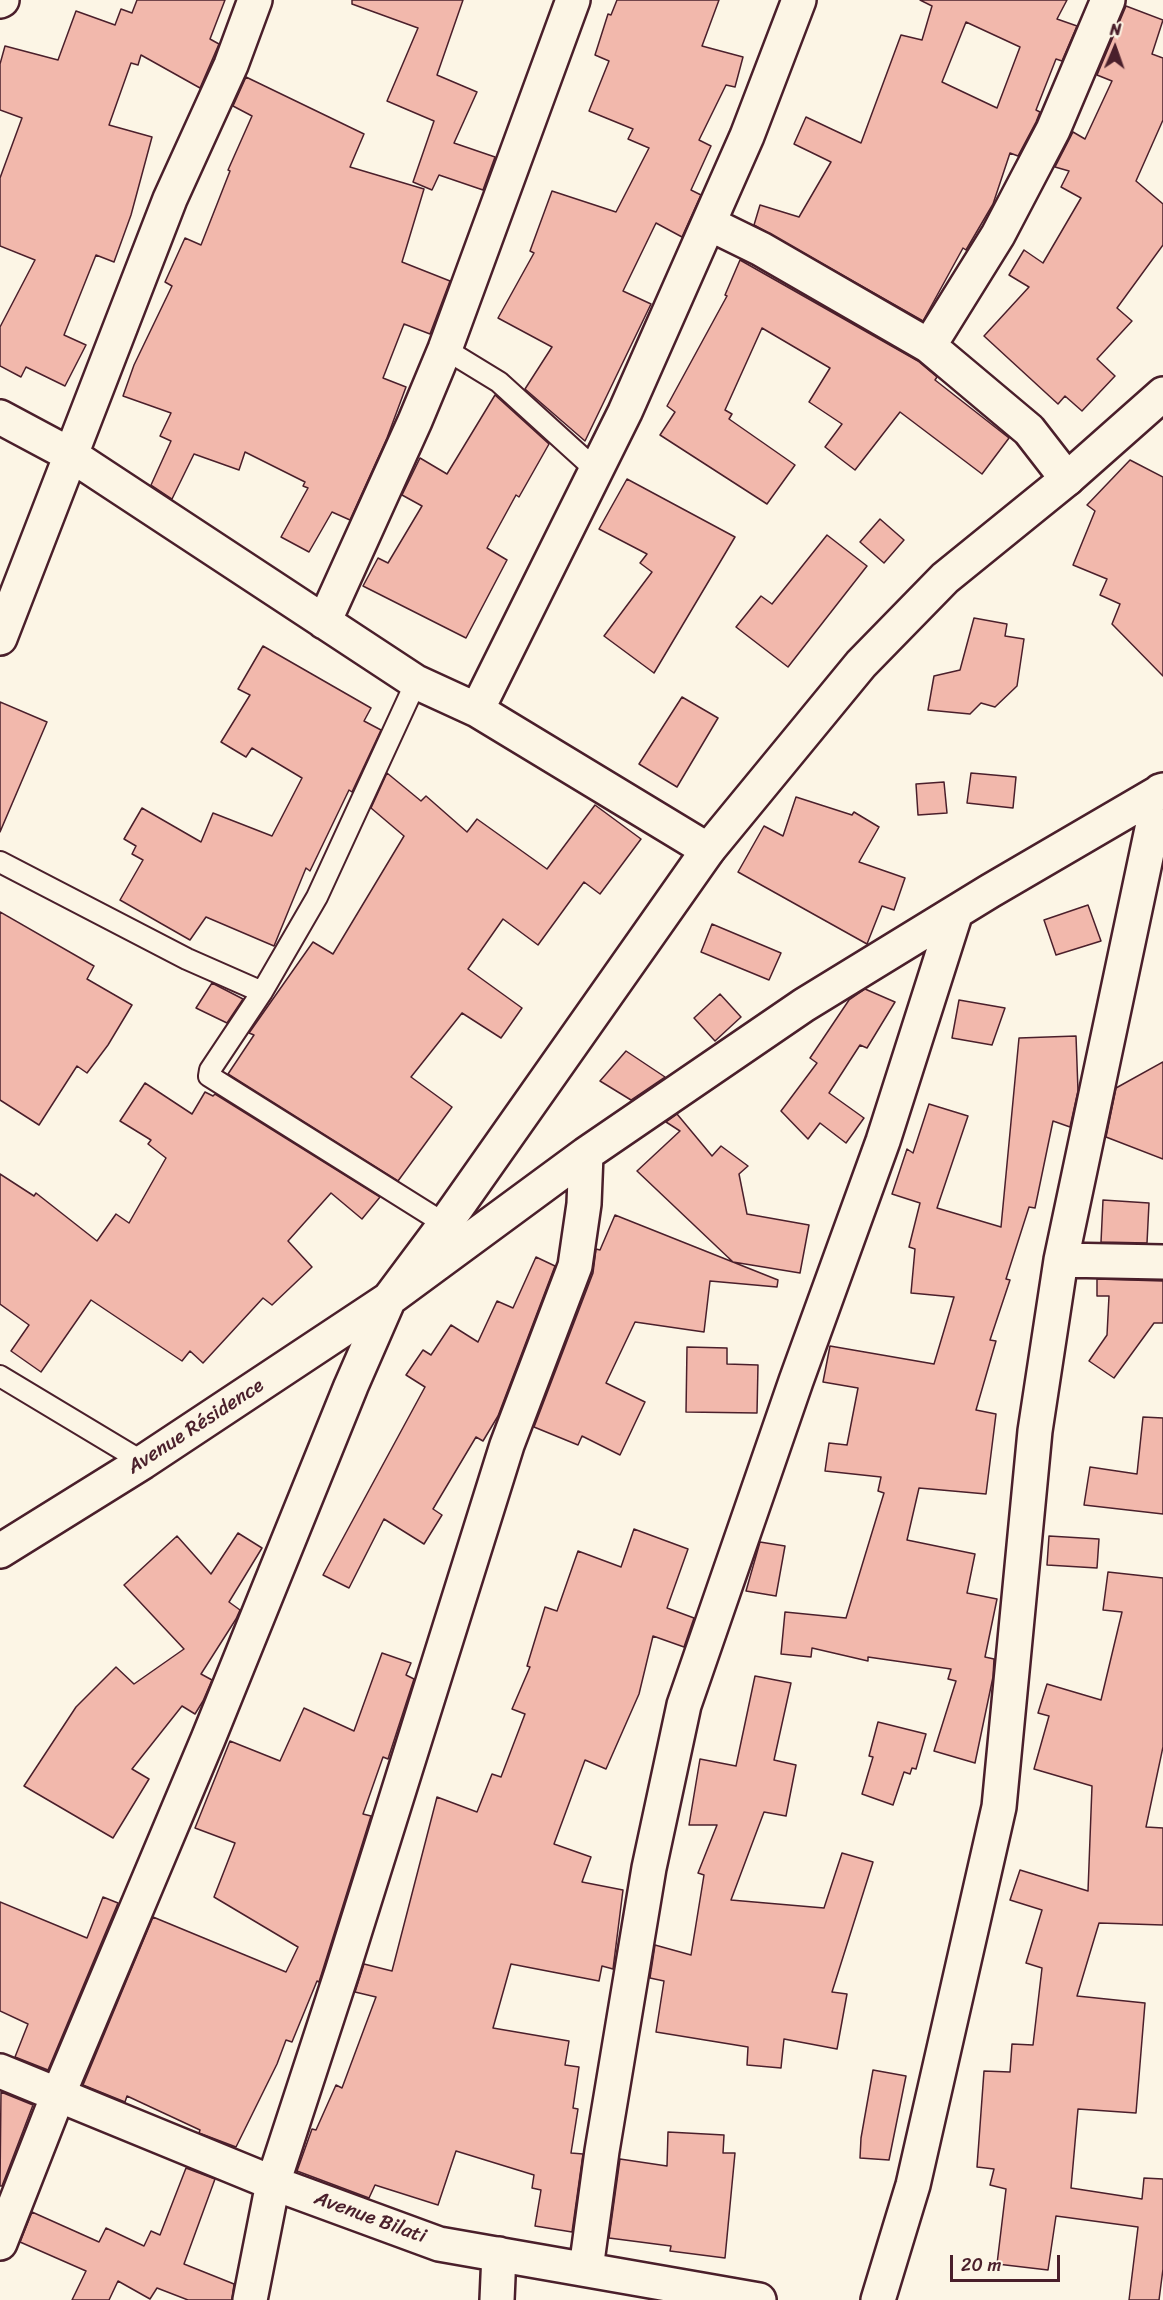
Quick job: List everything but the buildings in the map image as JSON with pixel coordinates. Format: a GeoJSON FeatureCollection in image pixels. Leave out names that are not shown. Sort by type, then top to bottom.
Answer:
{"type":"FeatureCollection","features":[{"type":"Feature","properties":{"kind":"street"},"geometry":{"type":"LineString","coordinates":[[0,638],[170,199],[231,65],[255,0]]}},
{"type":"Feature","properties":{"kind":"street"},"geometry":{"type":"LineString","coordinates":[[324,622],[445,349],[573,0]]}},
{"type":"Feature","properties":{"kind":"street"},"geometry":{"type":"LineString","coordinates":[[477,710],[597,471],[710,224],[747,136],[799,0]]}},
{"type":"Feature","properties":{"kind":"street"},"geometry":{"type":"LineString","coordinates":[[929,346],[998,235],[1053,130],[1108,0]]}},
{"type":"Feature","properties":{"kind":"street"},"geometry":{"type":"LineString","coordinates":[[710,224],[761,249],[929,346],[1029,430],[1067,479]]}},
{"type":"Feature","properties":{"kind":"street"},"geometry":{"type":"LineString","coordinates":[[0,2243],[58,2095],[208,1739],[351,1386],[389,1299],[445,1224],[708,850],[861,664],[945,578],[1067,479],[1163,394]]}},
{"type":"Feature","properties":{"kind":"street"},"geometry":{"type":"LineString","coordinates":[[0,417],[71,455],[416,682],[477,710],[708,850]]}},
{"type":"Feature","properties":{"kind":"street"},"geometry":{"type":"LineString","coordinates":[[878,2300],[913,2185],[999,1807],[1035,1431],[1061,1260],[1162,791]]}},
{"type":"Feature","properties":{"kind":"street","name":"Avenue Résidence"},"geometry":{"type":"LineString","coordinates":[[0,1551],[143,1462],[389,1299],[586,1155],[804,1005],[956,912],[1162,791]]}},
{"type":"Feature","properties":{"kind":"street"},"geometry":{"type":"LineString","coordinates":[[586,2269],[602,2151],[649,1869],[686,1697],[796,1381],[883,1141],[956,912]]}},
{"type":"Feature","properties":{"kind":"street"},"geometry":{"type":"LineString","coordinates":[[250,2300],[273,2183],[342,1972],[507,1445],[575,1266],[584,1204],[586,1155]]}},
{"type":"Feature","properties":{"kind":"street"},"geometry":{"type":"LineString","coordinates":[[1061,1260],[1163,1262]]}},
{"type":"Feature","properties":{"kind":"street","name":"Avenue Bilati"},"geometry":{"type":"LineString","coordinates":[[0,2071],[273,2183],[439,2244],[759,2300]]}},
{"type":"Feature","properties":{"kind":"street"},"geometry":{"type":"LineString","coordinates":[[496,2300],[499,2254]]}},
{"type":"Feature","properties":{"kind":"lane"},"geometry":{"type":"LineString","coordinates":[[445,349],[499,382],[597,471]]}},
{"type":"Feature","properties":{"kind":"lane"},"geometry":{"type":"LineString","coordinates":[[416,682],[317,897],[262,992],[210,1070],[212,1079],[445,1224]]}},
{"type":"Feature","properties":{"kind":"lane"},"geometry":{"type":"LineString","coordinates":[[0,862],[187,959],[262,992]]}},
{"type":"Feature","properties":{"kind":"lane"},"geometry":{"type":"LineString","coordinates":[[0,1376],[143,1462]]}}]}
